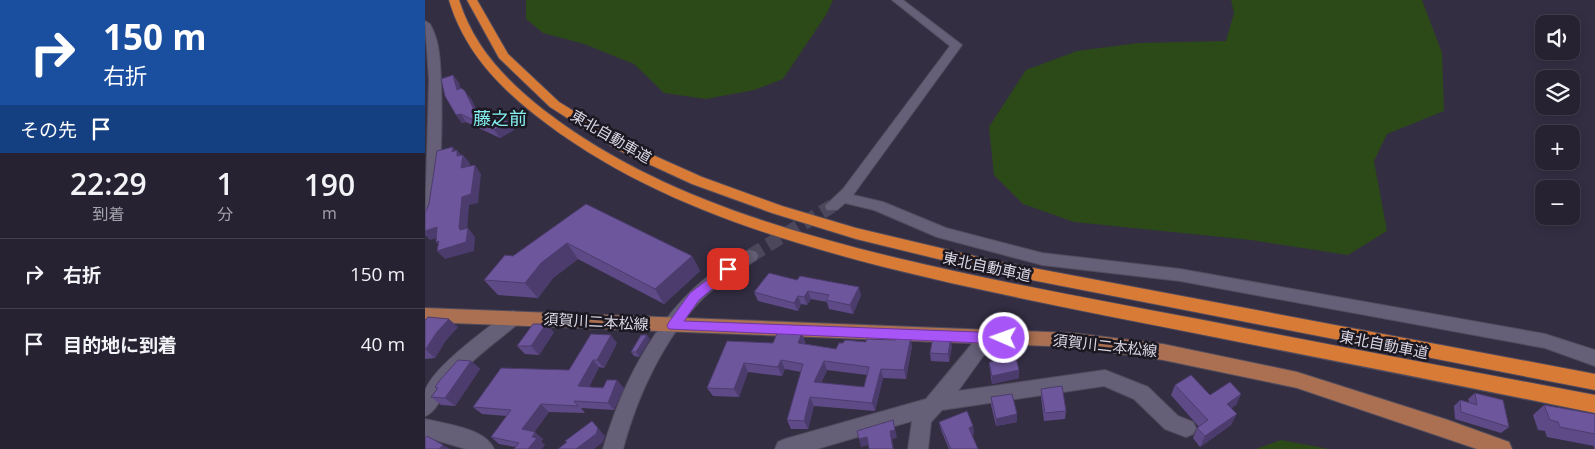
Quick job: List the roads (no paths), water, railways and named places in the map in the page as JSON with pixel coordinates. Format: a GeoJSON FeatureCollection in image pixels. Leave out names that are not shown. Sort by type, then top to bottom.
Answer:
{"type":"FeatureCollection","features":[{"type":"Feature","properties":{"kind":"highway","name":"東北自動車道"},"geometry":{"type":"LineString","coordinates":[[454,0],[468,35],[484,60],[540,114],[611,160],[668,189],[747,221],[886,262],[981,284],[1595,404]]}},
{"type":"Feature","properties":{"kind":"highway","name":"東北自動車道"},"geometry":{"type":"LineString","coordinates":[[472,0],[486,30],[502,52],[523,76],[558,106],[629,149],[684,176],[761,205],[821,225],[897,246],[1001,268],[1595,382]]}},
{"type":"Feature","properties":{"kind":"main road","name":"須賀川二本松線"},"geometry":{"type":"LineString","coordinates":[[425,315],[1073,340],[1163,352],[1289,378],[1449,429],[1501,449]]}},
{"type":"Feature","properties":{"kind":"street"},"geometry":{"type":"LineString","coordinates":[[897,0],[956,45],[837,202],[861,200],[919,225],[1021,255],[1180,276],[1535,339],[1595,358]]}},
{"type":"Feature","properties":{"kind":"street"},"geometry":{"type":"LineString","coordinates":[[425,24],[431,35],[429,46],[436,135],[425,221]]}},
{"type":"Feature","properties":{"kind":"street"},"geometry":{"type":"LineString","coordinates":[[613,449],[618,427],[626,408],[673,326],[695,296],[713,280],[750,256]]}},
{"type":"Feature","properties":{"kind":"street"},"geometry":{"type":"LineString","coordinates":[[425,406],[443,379],[459,362],[513,318]]}},
{"type":"Feature","properties":{"kind":"street"},"geometry":{"type":"LineString","coordinates":[[918,449],[918,431],[933,405],[987,338]]}},
{"type":"Feature","properties":{"kind":"street"},"geometry":{"type":"LineString","coordinates":[[785,449],[933,405],[1105,378],[1141,393],[1172,423],[1186,428]]}},
{"type":"Feature","properties":{"kind":"street"},"geometry":{"type":"LineString","coordinates":[[425,428],[469,440],[484,449]]}},
{"type":"Feature","properties":{"kind":"tunnel"},"geometry":{"type":"LineString","coordinates":[[750,256],[832,206]]}},
{"type":"Feature","properties":{"kind":"district","name":"藤之前"},"geometry":{"type":"Point","coordinates":[500,119]}}]}
